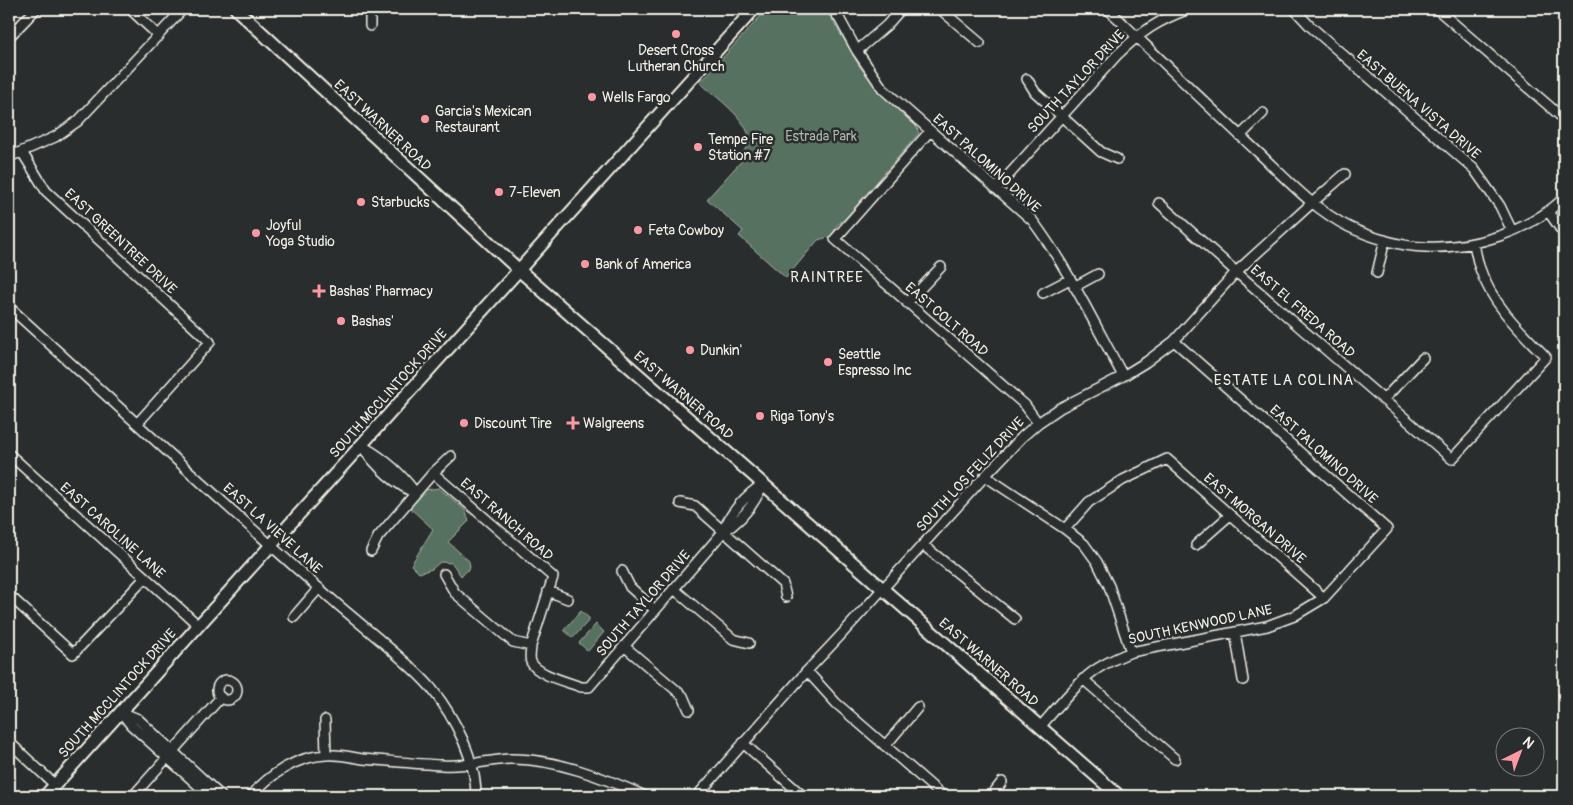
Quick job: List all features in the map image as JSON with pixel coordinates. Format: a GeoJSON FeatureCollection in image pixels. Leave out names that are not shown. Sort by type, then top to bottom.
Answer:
{"type":"FeatureCollection","features":[{"type":"Feature","properties":{"kind":"main road","name":"EAST WARNER ROAD"},"geometry":{"type":"LineString","coordinates":[[236,9],[519,270],[1119,796]]}},
{"type":"Feature","properties":{"kind":"main road","name":"SOUTH MCCLINTOCK DRIVE"},"geometry":{"type":"LineString","coordinates":[[45,796],[754,9]]}},
{"type":"Feature","properties":{"kind":"street"},"geometry":{"type":"LineString","coordinates":[[9,37],[36,9]]}},
{"type":"Feature","properties":{"kind":"street"},"geometry":{"type":"LineString","coordinates":[[130,9],[159,36]]}},
{"type":"Feature","properties":{"kind":"street"},"geometry":{"type":"LineString","coordinates":[[9,157],[55,137],[78,121],[183,9]]}},
{"type":"Feature","properties":{"kind":"street"},"geometry":{"type":"LineString","coordinates":[[370,9],[370,26]]}},
{"type":"Feature","properties":{"kind":"street","name":"EAST PALOMINO DRIVE"},"geometry":{"type":"LineString","coordinates":[[832,9],[883,89],[1032,220],[1046,239],[1072,283],[1123,376]]}},
{"type":"Feature","properties":{"kind":"street"},"geometry":{"type":"LineString","coordinates":[[857,51],[901,9]]}},
{"type":"Feature","properties":{"kind":"street"},"geometry":{"type":"LineString","coordinates":[[940,9],[980,43]]}},
{"type":"Feature","properties":{"kind":"street"},"geometry":{"type":"LineString","coordinates":[[1108,9],[1312,203],[1348,226],[1385,240],[1424,247],[1474,243],[1512,231],[1548,211],[1564,198]]}},
{"type":"Feature","properties":{"kind":"street","name":"SOUTH TAYLOR DRIVE"},"geometry":{"type":"LineString","coordinates":[[996,189],[1136,36],[1160,21],[1189,9]]}},
{"type":"Feature","properties":{"kind":"street","name":"EAST BUENA VISTA DRIVE"},"geometry":{"type":"LineString","coordinates":[[1294,9],[1310,26],[1474,169],[1500,206],[1512,231]]}},
{"type":"Feature","properties":{"kind":"street"},"geometry":{"type":"LineString","coordinates":[[1437,9],[1564,120]]}},
{"type":"Feature","properties":{"kind":"street"},"geometry":{"type":"LineString","coordinates":[[1026,79],[1035,92],[1102,152],[1117,159]]}},
{"type":"Feature","properties":{"kind":"street"},"geometry":{"type":"LineString","coordinates":[[1240,136],[1263,113]]}},
{"type":"Feature","properties":{"kind":"street","name":"EAST COLT ROAD"},"geometry":{"type":"LineString","coordinates":[[930,131],[835,239],[1025,406],[1038,423]]}},
{"type":"Feature","properties":{"kind":"street","name":"EAST GREENTREE DRIVE"},"geometry":{"type":"LineString","coordinates":[[22,152],[46,191],[210,342],[137,424]]}},
{"type":"Feature","properties":{"kind":"street","name":"SOUTH LOS FELIZ DRIVE"},"geometry":{"type":"LineString","coordinates":[[697,796],[806,671],[1022,437],[1038,423],[1074,400],[1123,376],[1174,341],[1236,272],[1346,174]]}},
{"type":"Feature","properties":{"kind":"street","name":"EAST EL FREDA ROAD"},"geometry":{"type":"LineString","coordinates":[[1159,203],[1452,459],[1546,357],[1514,325],[1492,295],[1479,267],[1474,243]]}},
{"type":"Feature","properties":{"kind":"street"},"geometry":{"type":"LineString","coordinates":[[1548,211],[1564,234]]}},
{"type":"Feature","properties":{"kind":"street"},"geometry":{"type":"LineString","coordinates":[[1377,273],[1385,240]]}},
{"type":"Feature","properties":{"kind":"street"},"geometry":{"type":"LineString","coordinates":[[907,303],[941,267]]}},
{"type":"Feature","properties":{"kind":"street"},"geometry":{"type":"LineString","coordinates":[[1043,294],[1098,274]]}},
{"type":"Feature","properties":{"kind":"street","name":"EAST LA VIEVE LANE"},"geometry":{"type":"LineString","coordinates":[[9,307],[271,545],[414,670],[433,690],[452,719],[470,763],[476,786],[476,796]]}},
{"type":"Feature","properties":{"kind":"street","name":"EAST PALOMINO DRIVE"},"geometry":{"type":"LineString","coordinates":[[1174,341],[1387,529]]}},
{"type":"Feature","properties":{"kind":"street"},"geometry":{"type":"LineString","coordinates":[[1384,400],[1423,358]]}},
{"type":"Feature","properties":{"kind":"street"},"geometry":{"type":"LineString","coordinates":[[361,445],[375,453],[406,480],[415,493]]}},
{"type":"Feature","properties":{"kind":"street","name":"EAST CAROLINE LANE"},"geometry":{"type":"LineString","coordinates":[[9,454],[198,625]]}},
{"type":"Feature","properties":{"kind":"street"},"geometry":{"type":"LineString","coordinates":[[371,551],[378,537],[415,493],[451,456]]}},
{"type":"Feature","properties":{"kind":"street","name":"EAST MORGAN DRIVE"},"geometry":{"type":"LineString","coordinates":[[1065,529],[1089,502],[1123,480],[1167,459],[1324,598]]}},
{"type":"Feature","properties":{"kind":"street","name":"EAST RANCH ROAD"},"geometry":{"type":"LineString","coordinates":[[433,473],[553,577],[532,646]]}},
{"type":"Feature","properties":{"kind":"street"},"geometry":{"type":"LineString","coordinates":[[984,476],[1065,529],[1084,544],[1097,562],[1109,586],[1131,652]]}},
{"type":"Feature","properties":{"kind":"street","name":"SOUTH TAYLOR DRIVE"},"geometry":{"type":"LineString","coordinates":[[532,646],[531,662],[538,671],[581,687],[589,687],[723,532],[735,525],[757,498],[763,484]]}},
{"type":"Feature","properties":{"kind":"street"},"geometry":{"type":"LineString","coordinates":[[680,503],[695,506],[783,584],[786,597]]}},
{"type":"Feature","properties":{"kind":"street"},"geometry":{"type":"LineString","coordinates":[[1196,545],[1230,515]]}},
{"type":"Feature","properties":{"kind":"street","name":"SOUTH KENWOOD LANE"},"geometry":{"type":"LineString","coordinates":[[1040,727],[1084,679],[1106,663],[1131,652],[1267,626],[1294,616],[1324,598],[1387,529]]}},
{"type":"Feature","properties":{"kind":"street"},"geometry":{"type":"LineString","coordinates":[[922,545],[1015,619]]}},
{"type":"Feature","properties":{"kind":"street"},"geometry":{"type":"LineString","coordinates":[[622,571],[630,587],[655,610]]}},
{"type":"Feature","properties":{"kind":"street"},"geometry":{"type":"LineString","coordinates":[[444,574],[454,593],[513,642],[532,646]]}},
{"type":"Feature","properties":{"kind":"street"},"geometry":{"type":"LineString","coordinates":[[9,595],[73,654],[145,578]]}},
{"type":"Feature","properties":{"kind":"street"},"geometry":{"type":"LineString","coordinates":[[294,617],[319,588]]}},
{"type":"Feature","properties":{"kind":"street"},"geometry":{"type":"LineString","coordinates":[[674,588],[733,639],[749,643]]}},
{"type":"Feature","properties":{"kind":"street"},"geometry":{"type":"LineString","coordinates":[[548,591],[568,599]]}},
{"type":"Feature","properties":{"kind":"street"},"geometry":{"type":"LineString","coordinates":[[1235,632],[1243,680]]}},
{"type":"Feature","properties":{"kind":"street"},"geometry":{"type":"LineString","coordinates":[[624,646],[683,696],[689,710]]}},
{"type":"Feature","properties":{"kind":"street"},"geometry":{"type":"LineString","coordinates":[[806,671],[836,703],[943,796]]}},
{"type":"Feature","properties":{"kind":"street"},"geometry":{"type":"LineString","coordinates":[[1084,679],[1175,759]]}},
{"type":"Feature","properties":{"kind":"street"},"geometry":{"type":"LineString","coordinates":[[132,796],[221,697]]}},
{"type":"Feature","properties":{"kind":"street"},"geometry":{"type":"LineString","coordinates":[[885,746],[918,707]]}},
{"type":"Feature","properties":{"kind":"street"},"geometry":{"type":"LineString","coordinates":[[121,712],[130,724],[221,796]]}},
{"type":"Feature","properties":{"kind":"street"},"geometry":{"type":"LineString","coordinates":[[326,720],[326,755]]}},
{"type":"Feature","properties":{"kind":"street"},"geometry":{"type":"LineString","coordinates":[[9,742],[56,785]]}},
{"type":"Feature","properties":{"kind":"street"},"geometry":{"type":"LineString","coordinates":[[743,744],[803,796]]}},
{"type":"Feature","properties":{"kind":"street"},"geometry":{"type":"LineString","coordinates":[[170,754],[210,796]]}},
{"type":"Feature","properties":{"kind":"street"},"geometry":{"type":"LineString","coordinates":[[251,796],[279,771],[305,759],[326,755],[446,766],[511,759],[553,764],[605,780],[644,796]]}},
{"type":"Feature","properties":{"kind":"street"},"geometry":{"type":"LineString","coordinates":[[991,796],[1002,782]]}},
{"type":"Feature","properties":{"kind":"green space","name":"Estrada Park"},"geometry":{"type":"Polygon","coordinates":[[[767,9],[826,9],[860,67],[887,100],[916,126],[919,133],[845,219],[837,225],[832,236],[818,240],[786,278],[739,236],[743,231],[707,199],[745,157],[742,154],[749,140],[748,133],[738,117],[700,83],[767,9]]]}},
{"type":"Feature","properties":{"kind":"green space"},"geometry":{"type":"Polygon","coordinates":[[[439,488],[465,510],[469,521],[448,542],[469,561],[470,568],[461,576],[452,563],[440,562],[432,569],[419,573],[411,565],[433,529],[410,508],[425,490],[439,488]]]}},
{"type":"Feature","properties":{"kind":"green space"},"geometry":{"type":"Polygon","coordinates":[[[581,611],[590,619],[573,638],[564,630],[581,611]]]}},
{"type":"Feature","properties":{"kind":"green space"},"geometry":{"type":"Polygon","coordinates":[[[596,624],[604,632],[588,651],[579,643],[596,624]]]}},
{"type":"Feature","properties":{"kind":"place","name":"Desert Cross Lutheran Church"},"geometry":{"type":"Point","coordinates":[676,34]}},
{"type":"Feature","properties":{"kind":"place","name":"Wells Fargo"},"geometry":{"type":"Point","coordinates":[592,97]}},
{"type":"Feature","properties":{"kind":"place","name":"Garcia's Mexican Restaurant"},"geometry":{"type":"Point","coordinates":[425,119]}},
{"type":"Feature","properties":{"kind":"place","name":"Tempe Fire Station #7"},"geometry":{"type":"Point","coordinates":[698,147]}},
{"type":"Feature","properties":{"kind":"place","name":"7-Eleven"},"geometry":{"type":"Point","coordinates":[499,192]}},
{"type":"Feature","properties":{"kind":"place","name":"Starbucks"},"geometry":{"type":"Point","coordinates":[361,202]}},
{"type":"Feature","properties":{"kind":"place","name":"Feta Cowboy"},"geometry":{"type":"Point","coordinates":[638,230]}},
{"type":"Feature","properties":{"kind":"place","name":"Joyful Yoga Studio"},"geometry":{"type":"Point","coordinates":[256,233]}},
{"type":"Feature","properties":{"kind":"place","name":"Bank of America"},"geometry":{"type":"Point","coordinates":[585,264]}},
{"type":"Feature","properties":{"kind":"place","name":"Bashas' Pharmacy"},"geometry":{"type":"Point","coordinates":[319,291]}},
{"type":"Feature","properties":{"kind":"place","name":"Bashas'"},"geometry":{"type":"Point","coordinates":[341,321]}},
{"type":"Feature","properties":{"kind":"place","name":"Dunkin'"},"geometry":{"type":"Point","coordinates":[690,350]}},
{"type":"Feature","properties":{"kind":"place","name":"Seattle Espresso Inc"},"geometry":{"type":"Point","coordinates":[828,362]}},
{"type":"Feature","properties":{"kind":"place","name":"Riga Tony's"},"geometry":{"type":"Point","coordinates":[760,416]}},
{"type":"Feature","properties":{"kind":"place","name":"Discount Tire"},"geometry":{"type":"Point","coordinates":[464,423]}},
{"type":"Feature","properties":{"kind":"place","name":"Walgreens"},"geometry":{"type":"Point","coordinates":[573,423]}},
{"type":"Feature","properties":{"kind":"district","name":"RAINTREE"},"geometry":{"type":"Point","coordinates":[827,277]}},
{"type":"Feature","properties":{"kind":"district","name":"ESTATE LA COLINA"},"geometry":{"type":"Point","coordinates":[1284,380]}}]}
